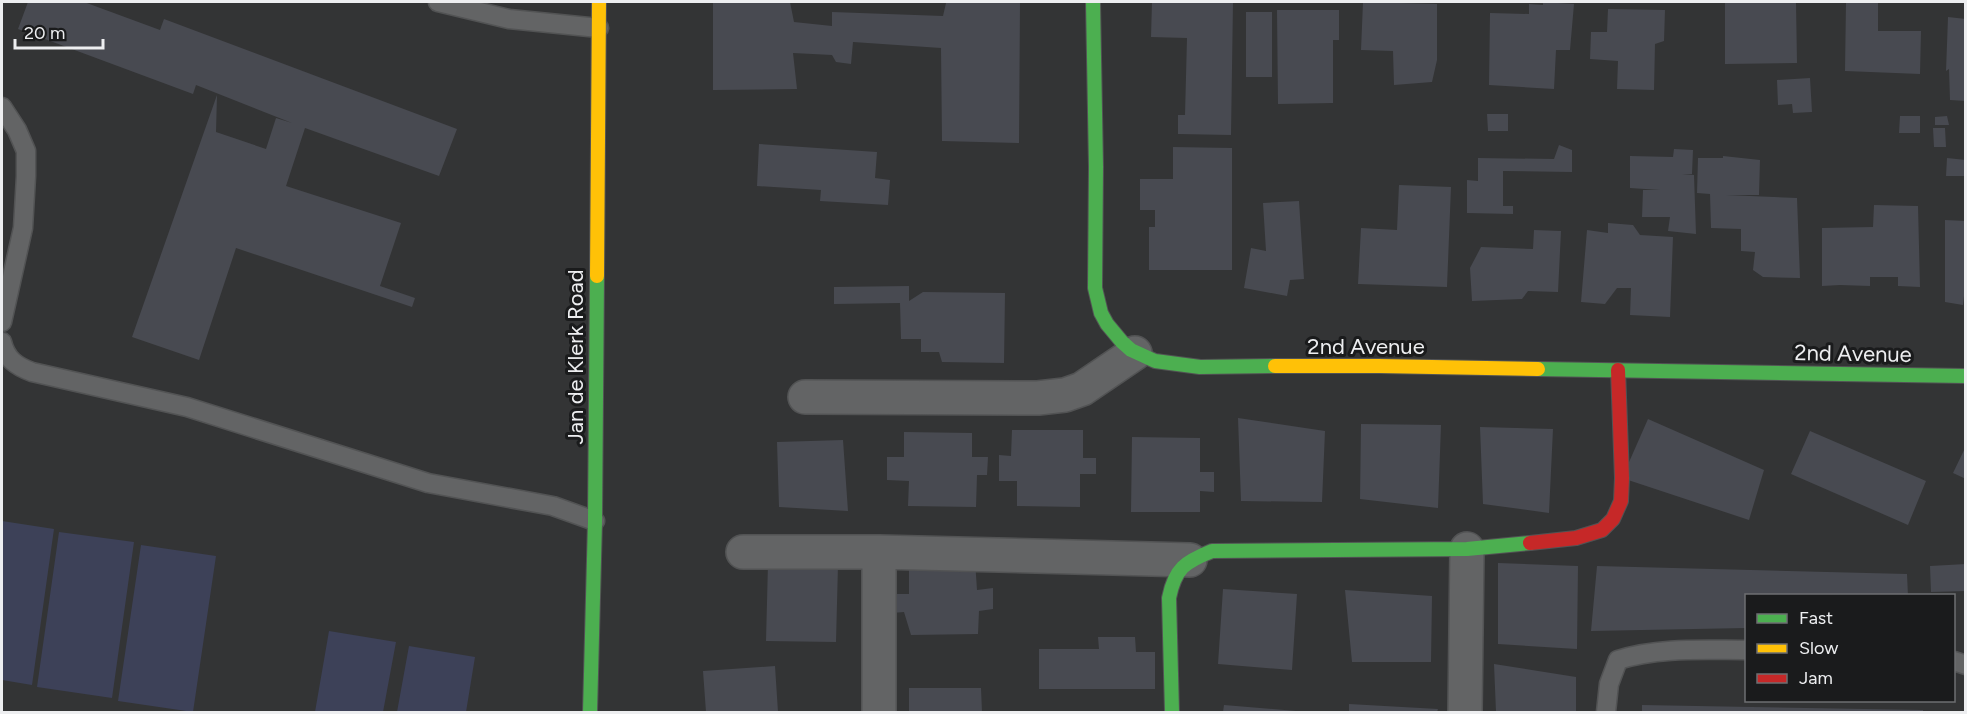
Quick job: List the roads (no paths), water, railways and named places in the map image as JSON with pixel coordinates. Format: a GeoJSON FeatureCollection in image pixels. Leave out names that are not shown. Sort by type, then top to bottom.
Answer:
{"type":"FeatureCollection","features":[{"type":"Feature","properties":{"kind":"street","name":"Jan de Klerk Road"},"geometry":{"type":"LineString","coordinates":[[590,712],[595,521],[599,2]]}},
{"type":"Feature","properties":{"kind":"street","name":"2nd Avenue"},"geometry":{"type":"LineString","coordinates":[[1093,2],[1096,167],[1095,288],[1106,325],[1122,344],[1135,353],[1154,361],[1208,367],[1363,366],[1965,376]]}},
{"type":"Feature","properties":{"kind":"street"},"geometry":{"type":"LineString","coordinates":[[805,397],[1038,398],[1065,395],[1082,389],[1135,353]]}},
{"type":"Feature","properties":{"kind":"street"},"geometry":{"type":"LineString","coordinates":[[1172,712],[1169,598],[1172,584],[1180,570],[1190,560],[1212,551],[1232,550],[1467,549],[1576,538],[1602,530],[1613,519],[1621,501],[1617,370]]}},
{"type":"Feature","properties":{"kind":"street"},"geometry":{"type":"LineString","coordinates":[[1465,712],[1467,549]]}},
{"type":"Feature","properties":{"kind":"street"},"geometry":{"type":"LineString","coordinates":[[743,552],[879,552],[1190,560]]}},
{"type":"Feature","properties":{"kind":"street"},"geometry":{"type":"LineString","coordinates":[[879,552],[879,712]]}},
{"type":"Feature","properties":{"kind":"lane"},"geometry":{"type":"LineString","coordinates":[[438,2],[509,19],[599,28]]}},
{"type":"Feature","properties":{"kind":"lane"},"geometry":{"type":"LineString","coordinates":[[2,106],[17,130],[26,151],[23,228],[2,322]]}},
{"type":"Feature","properties":{"kind":"lane"},"geometry":{"type":"LineString","coordinates":[[2,342],[4,352],[10,361],[32,372],[187,407],[429,483],[553,506],[595,521]]}},
{"type":"Feature","properties":{"kind":"lane"},"geometry":{"type":"LineString","coordinates":[[1605,712],[1608,684],[1618,660],[1639,654],[1745,650]]}}]}
